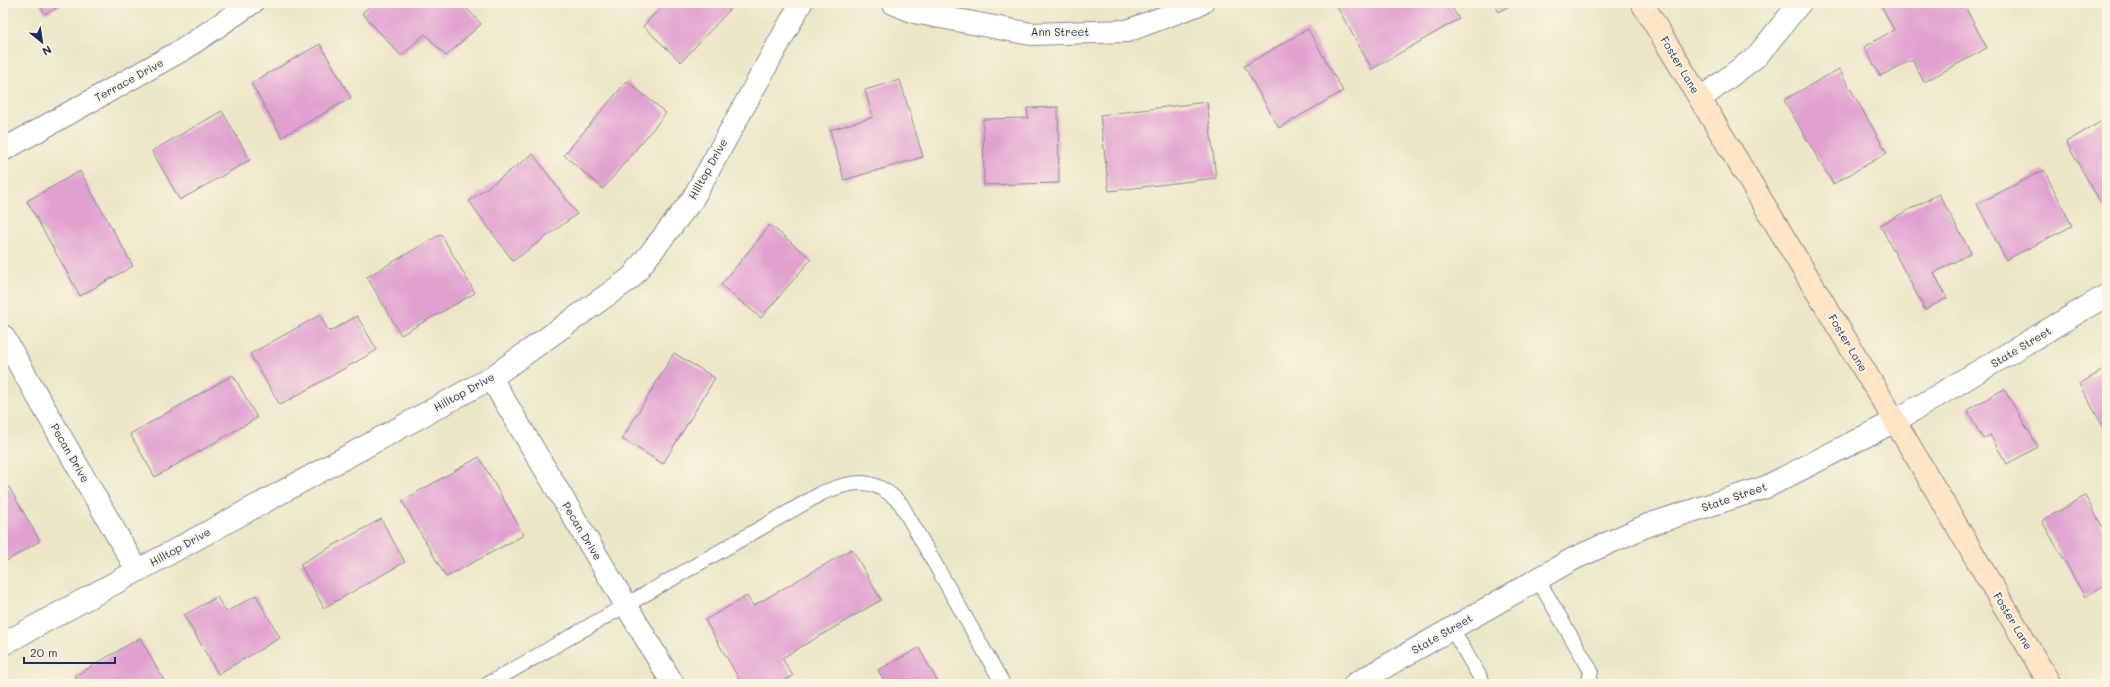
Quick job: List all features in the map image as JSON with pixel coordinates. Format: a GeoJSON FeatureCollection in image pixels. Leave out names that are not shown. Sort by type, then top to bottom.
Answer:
{"type":"FeatureCollection","features":[{"type":"Feature","properties":{"kind":"street","name":"Terrace Drive"},"geometry":{"type":"LineString","coordinates":[[3,150],[184,49],[252,3]]}},
{"type":"Feature","properties":{"kind":"street","name":"Hilltop Drive"},"geometry":{"type":"LineString","coordinates":[[3,644],[491,378],[631,278],[692,200],[801,3]]}},
{"type":"Feature","properties":{"kind":"street","name":"Ann Street"},"geometry":{"type":"LineString","coordinates":[[893,3],[914,12],[1031,34],[1127,31],[1202,3]]}},
{"type":"Feature","properties":{"kind":"street","name":"Foster Lane"},"geometry":{"type":"LineString","coordinates":[[1642,3],[1895,421],[2050,684]]}},
{"type":"Feature","properties":{"kind":"street"},"geometry":{"type":"LineString","coordinates":[[1700,99],[1757,56],[1800,3]]}},
{"type":"Feature","properties":{"kind":"street","name":"State Street"},"geometry":{"type":"LineString","coordinates":[[1355,684],[1573,559],[1648,525],[1766,487],[1895,421],[2107,295]]}},
{"type":"Feature","properties":{"kind":"street","name":"Pecan Drive"},"geometry":{"type":"LineString","coordinates":[[3,336],[138,570]]}},
{"type":"Feature","properties":{"kind":"street","name":"Pecan Drive"},"geometry":{"type":"LineString","coordinates":[[491,378],[672,684]]}},
{"type":"Feature","properties":{"kind":"lane"},"geometry":{"type":"LineString","coordinates":[[488,684],[625,604],[822,493],[842,484],[858,482],[875,484],[889,492],[901,504],[1003,684]]}},
{"type":"Feature","properties":{"kind":"lane"},"geometry":{"type":"LineString","coordinates":[[1538,580],[1591,671],[1588,684]]}},
{"type":"Feature","properties":{"kind":"lane"},"geometry":{"type":"LineString","coordinates":[[1452,629],[1484,684]]}},
{"type":"Feature","properties":{"kind":"building"},"geometry":{"type":"Polygon","coordinates":[[[39,3],[66,3],[45,14],[39,3]]]}},
{"type":"Feature","properties":{"kind":"building"},"geometry":{"type":"Polygon","coordinates":[[[373,3],[462,3],[481,24],[446,56],[425,34],[401,56],[362,13],[373,3]]]}},
{"type":"Feature","properties":{"kind":"building"},"geometry":{"type":"Polygon","coordinates":[[[665,3],[736,3],[681,62],[643,26],[665,3]]]}},
{"type":"Feature","properties":{"kind":"building"},"geometry":{"type":"Polygon","coordinates":[[[1339,3],[1449,3],[1459,19],[1372,69],[1336,5],[1339,3]]]}},
{"type":"Feature","properties":{"kind":"building"},"geometry":{"type":"Polygon","coordinates":[[[1494,3],[1514,3],[1499,12],[1494,3]]]}},
{"type":"Feature","properties":{"kind":"building"},"geometry":{"type":"Polygon","coordinates":[[[1880,3],[1921,3],[1923,6],[1930,3],[1963,3],[1987,48],[1924,82],[1912,60],[1880,76],[1864,47],[1894,30],[1880,3]]]}},
{"type":"Feature","properties":{"kind":"building"},"geometry":{"type":"Polygon","coordinates":[[[1308,29],[1343,91],[1279,128],[1244,66],[1308,29]]]}},
{"type":"Feature","properties":{"kind":"building"},"geometry":{"type":"Polygon","coordinates":[[[320,44],[351,98],[282,137],[251,83],[320,44]]]}},
{"type":"Feature","properties":{"kind":"building"},"geometry":{"type":"Polygon","coordinates":[[[1839,69],[1887,153],[1833,184],[1784,100],[1839,69]]]}},
{"type":"Feature","properties":{"kind":"building"},"geometry":{"type":"Polygon","coordinates":[[[900,80],[923,157],[844,180],[830,130],[873,117],[865,90],[900,80]]]}},
{"type":"Feature","properties":{"kind":"building"},"geometry":{"type":"Polygon","coordinates":[[[627,81],[666,113],[603,189],[564,155],[627,81]]]}},
{"type":"Feature","properties":{"kind":"building"},"geometry":{"type":"Polygon","coordinates":[[[1207,102],[1216,178],[1109,191],[1100,115],[1207,102]]]}},
{"type":"Feature","properties":{"kind":"building"},"geometry":{"type":"Polygon","coordinates":[[[1058,107],[1059,183],[984,185],[983,119],[1028,118],[1027,108],[1058,107]]]}},
{"type":"Feature","properties":{"kind":"building"},"geometry":{"type":"Polygon","coordinates":[[[222,111],[250,160],[180,200],[152,151],[222,111]]]}},
{"type":"Feature","properties":{"kind":"building"},"geometry":{"type":"Polygon","coordinates":[[[2107,118],[2107,202],[2102,205],[2066,142],[2107,118]]]}},
{"type":"Feature","properties":{"kind":"building"},"geometry":{"type":"Polygon","coordinates":[[[533,154],[577,214],[513,261],[469,201],[533,154]]]}},
{"type":"Feature","properties":{"kind":"building"},"geometry":{"type":"Polygon","coordinates":[[[2044,170],[2072,226],[2006,260],[1977,204],[2044,170]]]}},
{"type":"Feature","properties":{"kind":"building"},"geometry":{"type":"Polygon","coordinates":[[[80,171],[133,266],[80,296],[27,201],[80,171]]]}},
{"type":"Feature","properties":{"kind":"building"},"geometry":{"type":"Polygon","coordinates":[[[1939,194],[1971,253],[1934,273],[1947,298],[1925,310],[1880,225],[1939,194]]]}},
{"type":"Feature","properties":{"kind":"building"},"geometry":{"type":"Polygon","coordinates":[[[770,225],[811,259],[761,318],[721,285],[770,225]]]}},
{"type":"Feature","properties":{"kind":"building"},"geometry":{"type":"Polygon","coordinates":[[[441,234],[475,293],[401,335],[367,277],[441,234]]]}},
{"type":"Feature","properties":{"kind":"building"},"geometry":{"type":"Polygon","coordinates":[[[320,315],[329,332],[357,316],[377,350],[280,405],[250,354],[320,315]]]}},
{"type":"Feature","properties":{"kind":"building"},"geometry":{"type":"Polygon","coordinates":[[[674,353],[715,378],[663,464],[622,439],[674,353]]]}},
{"type":"Feature","properties":{"kind":"building"},"geometry":{"type":"Polygon","coordinates":[[[2107,368],[2107,428],[2105,430],[2079,384],[2107,368]]]}},
{"type":"Feature","properties":{"kind":"building"},"geometry":{"type":"Polygon","coordinates":[[[233,375],[257,418],[155,477],[130,434],[233,375]]]}},
{"type":"Feature","properties":{"kind":"building"},"geometry":{"type":"Polygon","coordinates":[[[2004,389],[2038,447],[2007,464],[1990,435],[1983,439],[1967,410],[2004,389]]]}},
{"type":"Feature","properties":{"kind":"building"},"geometry":{"type":"Polygon","coordinates":[[[479,457],[524,535],[446,577],[402,501],[479,457]]]}},
{"type":"Feature","properties":{"kind":"building"},"geometry":{"type":"Polygon","coordinates":[[[9,487],[40,541],[3,563],[3,491],[9,487]]]}},
{"type":"Feature","properties":{"kind":"building"},"geometry":{"type":"Polygon","coordinates":[[[2085,496],[2107,535],[2107,584],[2085,597],[2042,521],[2085,496]]]}},
{"type":"Feature","properties":{"kind":"building"},"geometry":{"type":"Polygon","coordinates":[[[381,519],[405,562],[324,608],[300,564],[381,519]]]}},
{"type":"Feature","properties":{"kind":"building"},"geometry":{"type":"Polygon","coordinates":[[[852,549],[881,600],[782,658],[793,676],[779,684],[742,684],[705,620],[747,596],[753,606],[852,549]]]}},
{"type":"Feature","properties":{"kind":"building"},"geometry":{"type":"Polygon","coordinates":[[[256,595],[280,638],[218,674],[184,615],[217,597],[226,612],[256,595]]]}},
{"type":"Feature","properties":{"kind":"building"},"geometry":{"type":"Polygon","coordinates":[[[140,638],[166,684],[80,684],[75,676],[140,638]]]}},
{"type":"Feature","properties":{"kind":"building"},"geometry":{"type":"Polygon","coordinates":[[[919,648],[939,684],[886,684],[878,670],[919,648]]]}}]}
